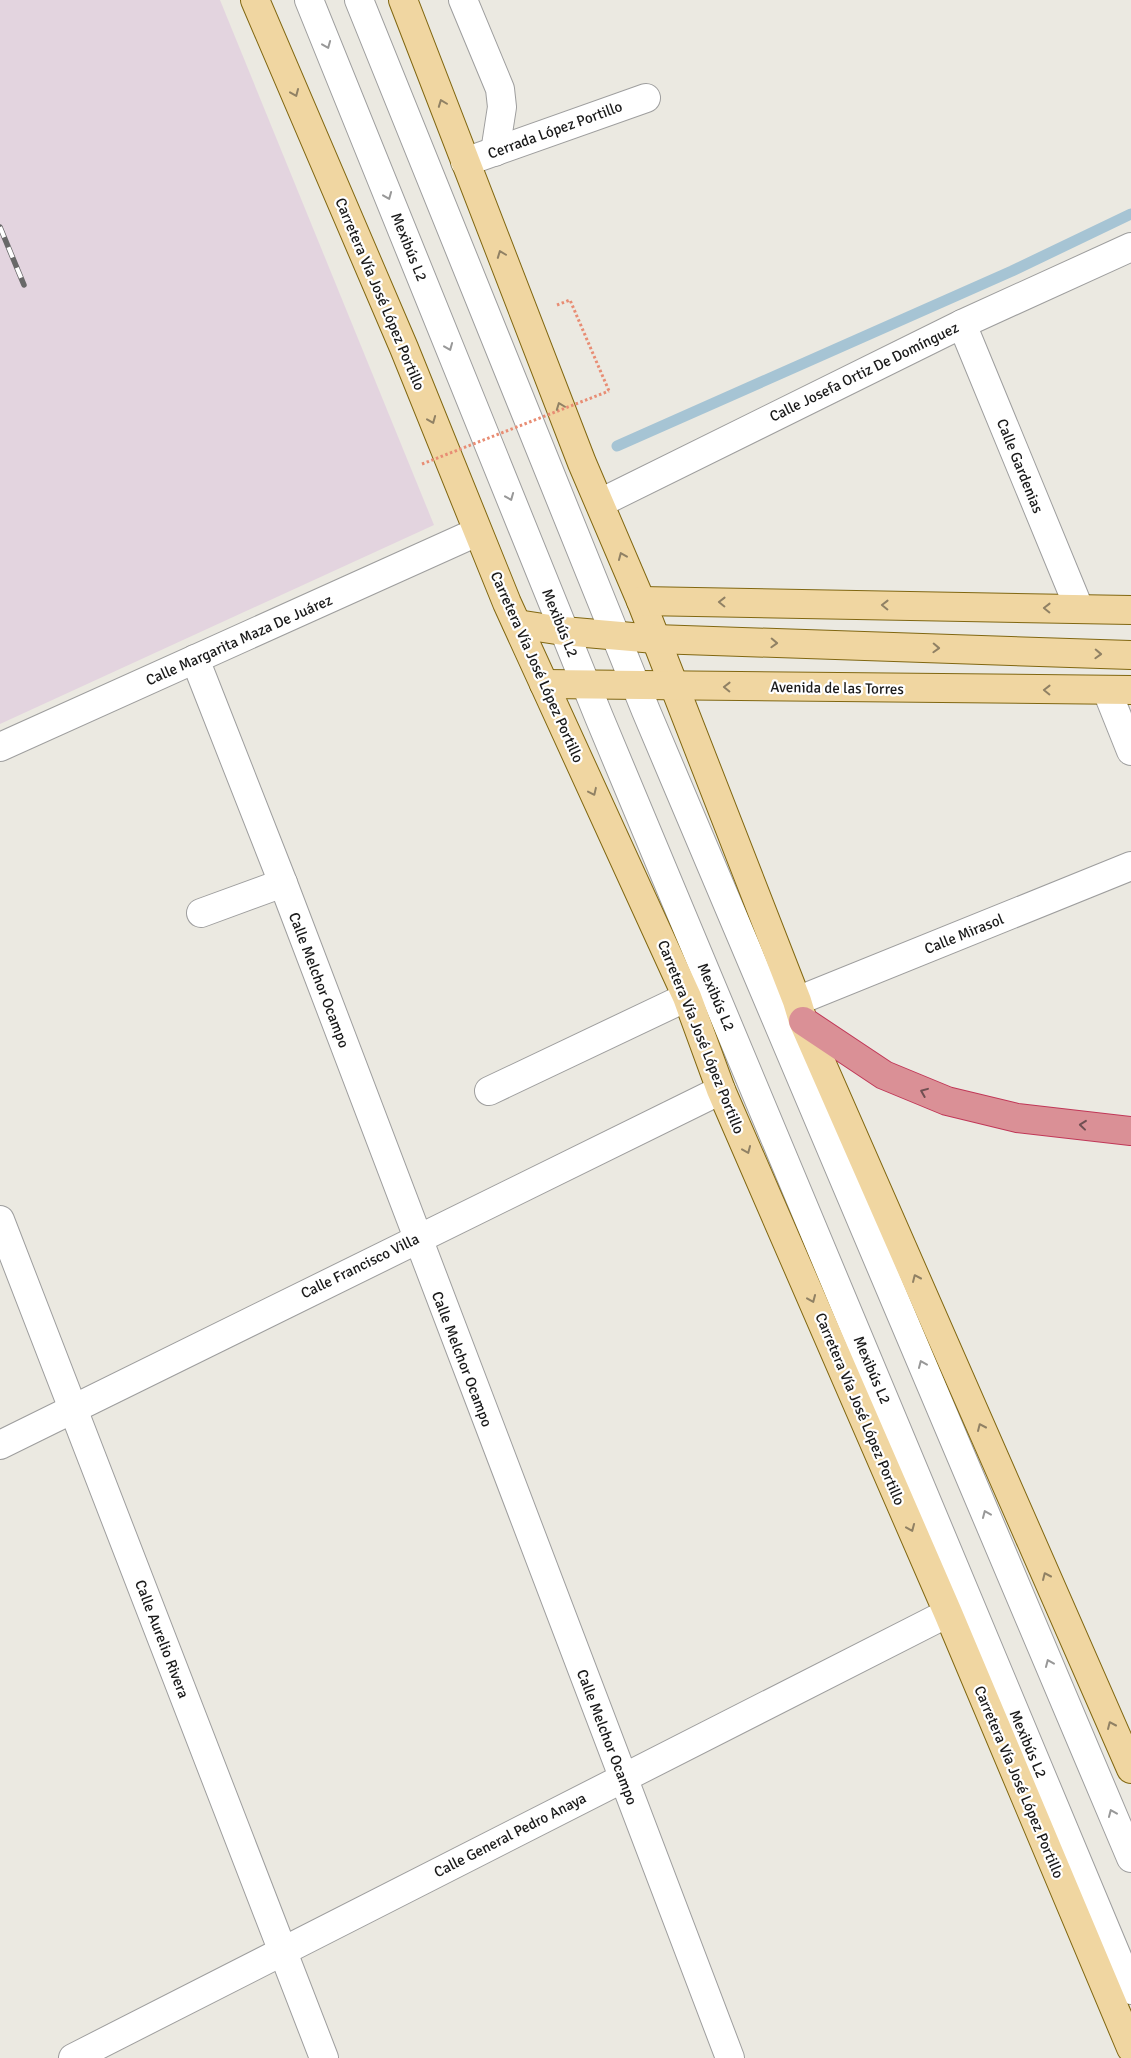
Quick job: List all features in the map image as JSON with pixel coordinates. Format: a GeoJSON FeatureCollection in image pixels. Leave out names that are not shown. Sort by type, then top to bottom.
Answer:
{"type":"FeatureCollection","features":[{"type":"Feature","properties":{"kind":"highway"},"geometry":{"type":"LineString","coordinates":[[800,1011],[884,1075],[946,1101],[1017,1118],[1131,1130]]}},
{"type":"Feature","properties":{"kind":"main road","name":"Carretera Vía José López Portillo"},"geometry":{"type":"LineString","coordinates":[[255,0],[404,348],[477,532],[687,997],[721,1090],[948,1613],[1131,2048]]}},
{"type":"Feature","properties":{"kind":"main road"},"geometry":{"type":"LineString","coordinates":[[403,0],[526,318],[675,686],[800,1011],[1131,1769]]}},
{"type":"Feature","properties":{"kind":"main road"},"geometry":{"type":"LineString","coordinates":[[641,601],[1131,610]]}},
{"type":"Feature","properties":{"kind":"main road"},"geometry":{"type":"LineString","coordinates":[[517,624],[564,631],[655,639],[1131,655]]}},
{"type":"Feature","properties":{"kind":"main road","name":"Avenida de las Torres"},"geometry":{"type":"LineString","coordinates":[[544,684],[1119,690]]}},
{"type":"Feature","properties":{"kind":"street","name":"Mexibús L2"},"geometry":{"type":"LineString","coordinates":[[309,0],[586,685],[1131,1990]]}},
{"type":"Feature","properties":{"kind":"street"},"geometry":{"type":"LineString","coordinates":[[359,0],[636,686],[1131,1858]]}},
{"type":"Feature","properties":{"kind":"street"},"geometry":{"type":"LineString","coordinates":[[462,0],[500,88],[502,107],[495,152]]}},
{"type":"Feature","properties":{"kind":"street","name":"Cerrada López Portillo"},"geometry":{"type":"LineString","coordinates":[[465,162],[646,98]]}},
{"type":"Feature","properties":{"kind":"street","name":"Calle Josefa Ortiz De Domínguez"},"geometry":{"type":"LineString","coordinates":[[600,503],[962,324],[1131,248]]}},
{"type":"Feature","properties":{"kind":"street","name":"Calle Gardenias"},"geometry":{"type":"LineString","coordinates":[[962,324],[1079,608]]}},
{"type":"Feature","properties":{"kind":"street","name":"Calle Margarita Maza De Juárez"},"geometry":{"type":"LineString","coordinates":[[0,747],[477,532]]}},
{"type":"Feature","properties":{"kind":"street","name":"Calle Melchor Ocampo"},"geometry":{"type":"LineString","coordinates":[[196,659],[730,2058]]}},
{"type":"Feature","properties":{"kind":"street"},"geometry":{"type":"LineString","coordinates":[[1119,690],[1131,751]]}},
{"type":"Feature","properties":{"kind":"street","name":"Calle Mirasol"},"geometry":{"type":"LineString","coordinates":[[800,1011],[1131,866]]}},
{"type":"Feature","properties":{"kind":"street"},"geometry":{"type":"LineString","coordinates":[[201,913],[283,883]]}},
{"type":"Feature","properties":{"kind":"street"},"geometry":{"type":"LineString","coordinates":[[489,1091],[687,997]]}},
{"type":"Feature","properties":{"kind":"street","name":"Calle Francisco Villa"},"geometry":{"type":"LineString","coordinates":[[0,1445],[416,1238],[721,1090]]}},
{"type":"Feature","properties":{"kind":"street","name":"Calle Aurelio Rivera"},"geometry":{"type":"LineString","coordinates":[[0,1220],[324,2058]]}},
{"type":"Feature","properties":{"kind":"street","name":"Calle General Pedro Anaya"},"geometry":{"type":"LineString","coordinates":[[73,2058],[622,1777],[948,1613]]}},
{"type":"Feature","properties":{"kind":"path"},"geometry":{"type":"LineString","coordinates":[[422,464],[609,391],[570,300],[526,318]]}},
{"type":"Feature","properties":{"kind":"shaded area"},"geometry":{"type":"Polygon","coordinates":[[[0,0],[220,0],[434,525],[0,724],[0,0]]]}},
{"type":"Feature","properties":{"kind":"waterway"},"geometry":{"type":"LineString","coordinates":[[617,446],[1012,271],[1131,214]]}},
{"type":"Feature","properties":{"kind":"railway"},"geometry":{"type":"LineString","coordinates":[[0,227],[24,285]]}}]}
